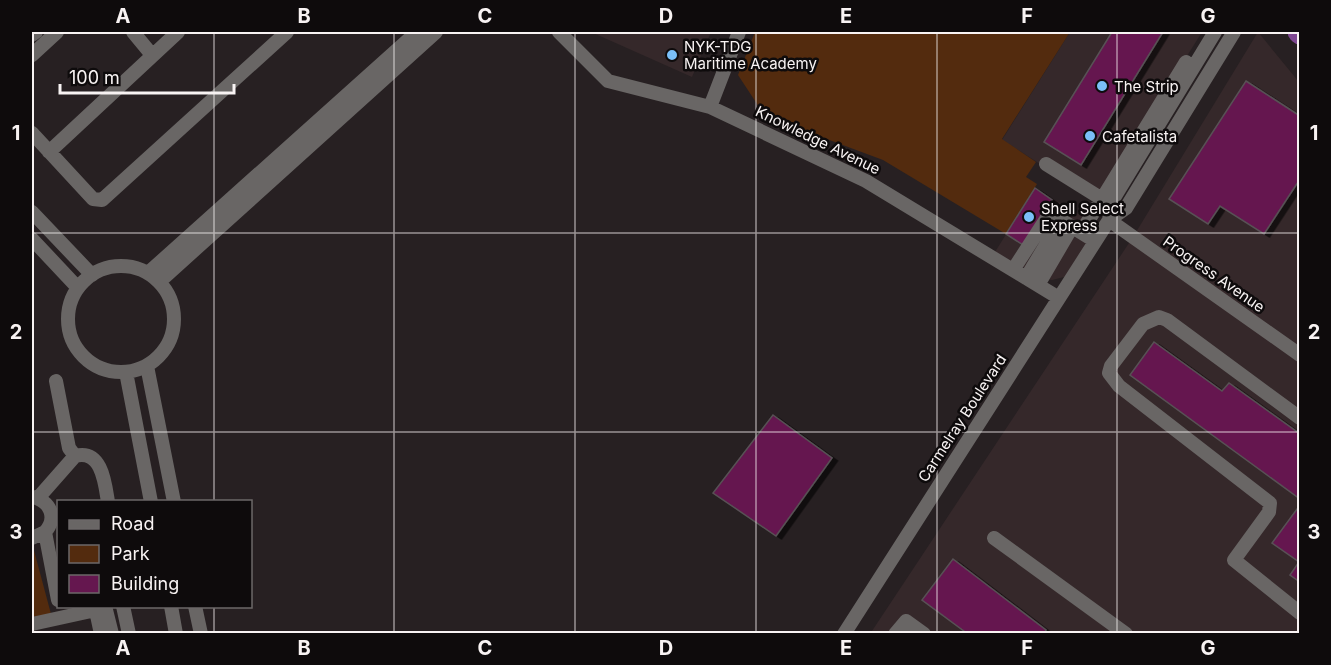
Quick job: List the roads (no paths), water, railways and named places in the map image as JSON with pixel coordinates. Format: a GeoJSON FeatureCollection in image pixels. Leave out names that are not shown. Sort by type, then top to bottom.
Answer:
{"type":"FeatureCollection","features":[{"type":"Feature","properties":{"kind":"street"},"geometry":{"type":"LineString","coordinates":[[32,36],[36,32]]}},
{"type":"Feature","properties":{"kind":"street"},"geometry":{"type":"LineString","coordinates":[[32,55],[57,32]]}},
{"type":"Feature","properties":{"kind":"street"},"geometry":{"type":"LineString","coordinates":[[133,32],[152,55]]}},
{"type":"Feature","properties":{"kind":"street"},"geometry":{"type":"LineString","coordinates":[[49,152],[178,32]]}},
{"type":"Feature","properties":{"kind":"street"},"geometry":{"type":"LineString","coordinates":[[32,133],[93,199],[102,200],[287,32]]}},
{"type":"Feature","properties":{"kind":"street"},"geometry":{"type":"LineString","coordinates":[[148,273],[417,32]]}},
{"type":"Feature","properties":{"kind":"street"},"geometry":{"type":"LineString","coordinates":[[159,282],[266,182],[436,32]]}},
{"type":"Feature","properties":{"kind":"street","name":"Knowledge Avenue"},"geometry":{"type":"LineString","coordinates":[[559,32],[608,81],[710,107],[866,181],[1059,298]]}},
{"type":"Feature","properties":{"kind":"street"},"geometry":{"type":"LineString","coordinates":[[710,107],[739,32]]}},
{"type":"Feature","properties":{"kind":"street"},"geometry":{"type":"LineString","coordinates":[[1176,87],[1205,32]]}},
{"type":"Feature","properties":{"kind":"street","name":"Carmelray Boulevard"},"geometry":{"type":"LineString","coordinates":[[844,633],[1095,242],[1108,220],[1112,201],[1146,134],[1215,32]]}},
{"type":"Feature","properties":{"kind":"street","name":"Carmelray Boulevard"},"geometry":{"type":"LineString","coordinates":[[1108,220],[1126,208],[1135,195],[1234,32]]}},
{"type":"Feature","properties":{"kind":"street"},"geometry":{"type":"LineString","coordinates":[[1026,278],[1071,227],[1101,199],[1146,134]]}},
{"type":"Feature","properties":{"kind":"street"},"geometry":{"type":"LineString","coordinates":[[1046,164],[1101,199]]}},
{"type":"Feature","properties":{"kind":"street"},"geometry":{"type":"LineString","coordinates":[[32,212],[92,274]]}},
{"type":"Feature","properties":{"kind":"street"},"geometry":{"type":"LineString","coordinates":[[1026,278],[1050,213],[1095,242]]}},
{"type":"Feature","properties":{"kind":"street","name":"Progress Avenue"},"geometry":{"type":"LineString","coordinates":[[1108,220],[1299,355]]}},
{"type":"Feature","properties":{"kind":"street"},"geometry":{"type":"LineString","coordinates":[[32,238],[78,288]]}},
{"type":"Feature","properties":{"kind":"street"},"geometry":{"type":"LineString","coordinates":[[110,267],[129,267],[148,273],[159,282],[170,298],[174,317],[171,336],[162,353],[147,366],[126,372],[106,370],[88,361],[75,346],[69,327],[70,307],[78,288],[92,274],[110,267]]}},
{"type":"Feature","properties":{"kind":"street"},"geometry":{"type":"LineString","coordinates":[[1299,418],[1167,320],[1159,317],[1143,324],[1111,366],[1109,373],[1119,386],[1270,503],[1269,512],[1234,561],[1299,613]]}},
{"type":"Feature","properties":{"kind":"street"},"geometry":{"type":"LineString","coordinates":[[147,366],[174,500]]}},
{"type":"Feature","properties":{"kind":"street"},"geometry":{"type":"LineString","coordinates":[[126,372],[151,500]]}},
{"type":"Feature","properties":{"kind":"street"},"geometry":{"type":"LineString","coordinates":[[56,381],[69,448],[75,456]]}},
{"type":"Feature","properties":{"kind":"street"},"geometry":{"type":"LineString","coordinates":[[38,499],[75,456],[88,455],[103,472],[108,500]]}},
{"type":"Feature","properties":{"kind":"street"},"geometry":{"type":"LineString","coordinates":[[38,499],[81,462],[94,466],[103,500]]}},
{"type":"Feature","properties":{"kind":"street"},"geometry":{"type":"LineString","coordinates":[[38,499],[51,510],[57,588]]}},
{"type":"Feature","properties":{"kind":"street"},"geometry":{"type":"LineString","coordinates":[[32,537],[52,529]]}},
{"type":"Feature","properties":{"kind":"street"},"geometry":{"type":"LineString","coordinates":[[994,538],[1126,633]]}},
{"type":"Feature","properties":{"kind":"street"},"geometry":{"type":"LineString","coordinates":[[32,624],[61,612],[100,608]]}},
{"type":"Feature","properties":{"kind":"street"},"geometry":{"type":"LineString","coordinates":[[100,608],[101,633]]}},
{"type":"Feature","properties":{"kind":"street"},"geometry":{"type":"LineString","coordinates":[[100,608],[111,633]]}},
{"type":"Feature","properties":{"kind":"street"},"geometry":{"type":"LineString","coordinates":[[123,608],[129,633]]}},
{"type":"Feature","properties":{"kind":"street"},"geometry":{"type":"LineString","coordinates":[[129,608],[134,633]]}},
{"type":"Feature","properties":{"kind":"street"},"geometry":{"type":"LineString","coordinates":[[171,608],[176,633]]}},
{"type":"Feature","properties":{"kind":"street"},"geometry":{"type":"LineString","coordinates":[[195,608],[201,633]]}},
{"type":"Feature","properties":{"kind":"street"},"geometry":{"type":"LineString","coordinates":[[895,633],[906,621],[924,633]]}},
{"type":"Feature","properties":{"kind":"place","name":"NYK-TDG Maritime Academy"},"geometry":{"type":"Point","coordinates":[672,55]}},
{"type":"Feature","properties":{"kind":"place","name":"The Strip"},"geometry":{"type":"Point","coordinates":[1102,86]}},
{"type":"Feature","properties":{"kind":"place","name":"Cafetalista"},"geometry":{"type":"Point","coordinates":[1090,136]}},
{"type":"Feature","properties":{"kind":"place","name":"Shell Select Express"},"geometry":{"type":"Point","coordinates":[1029,217]}}]}
